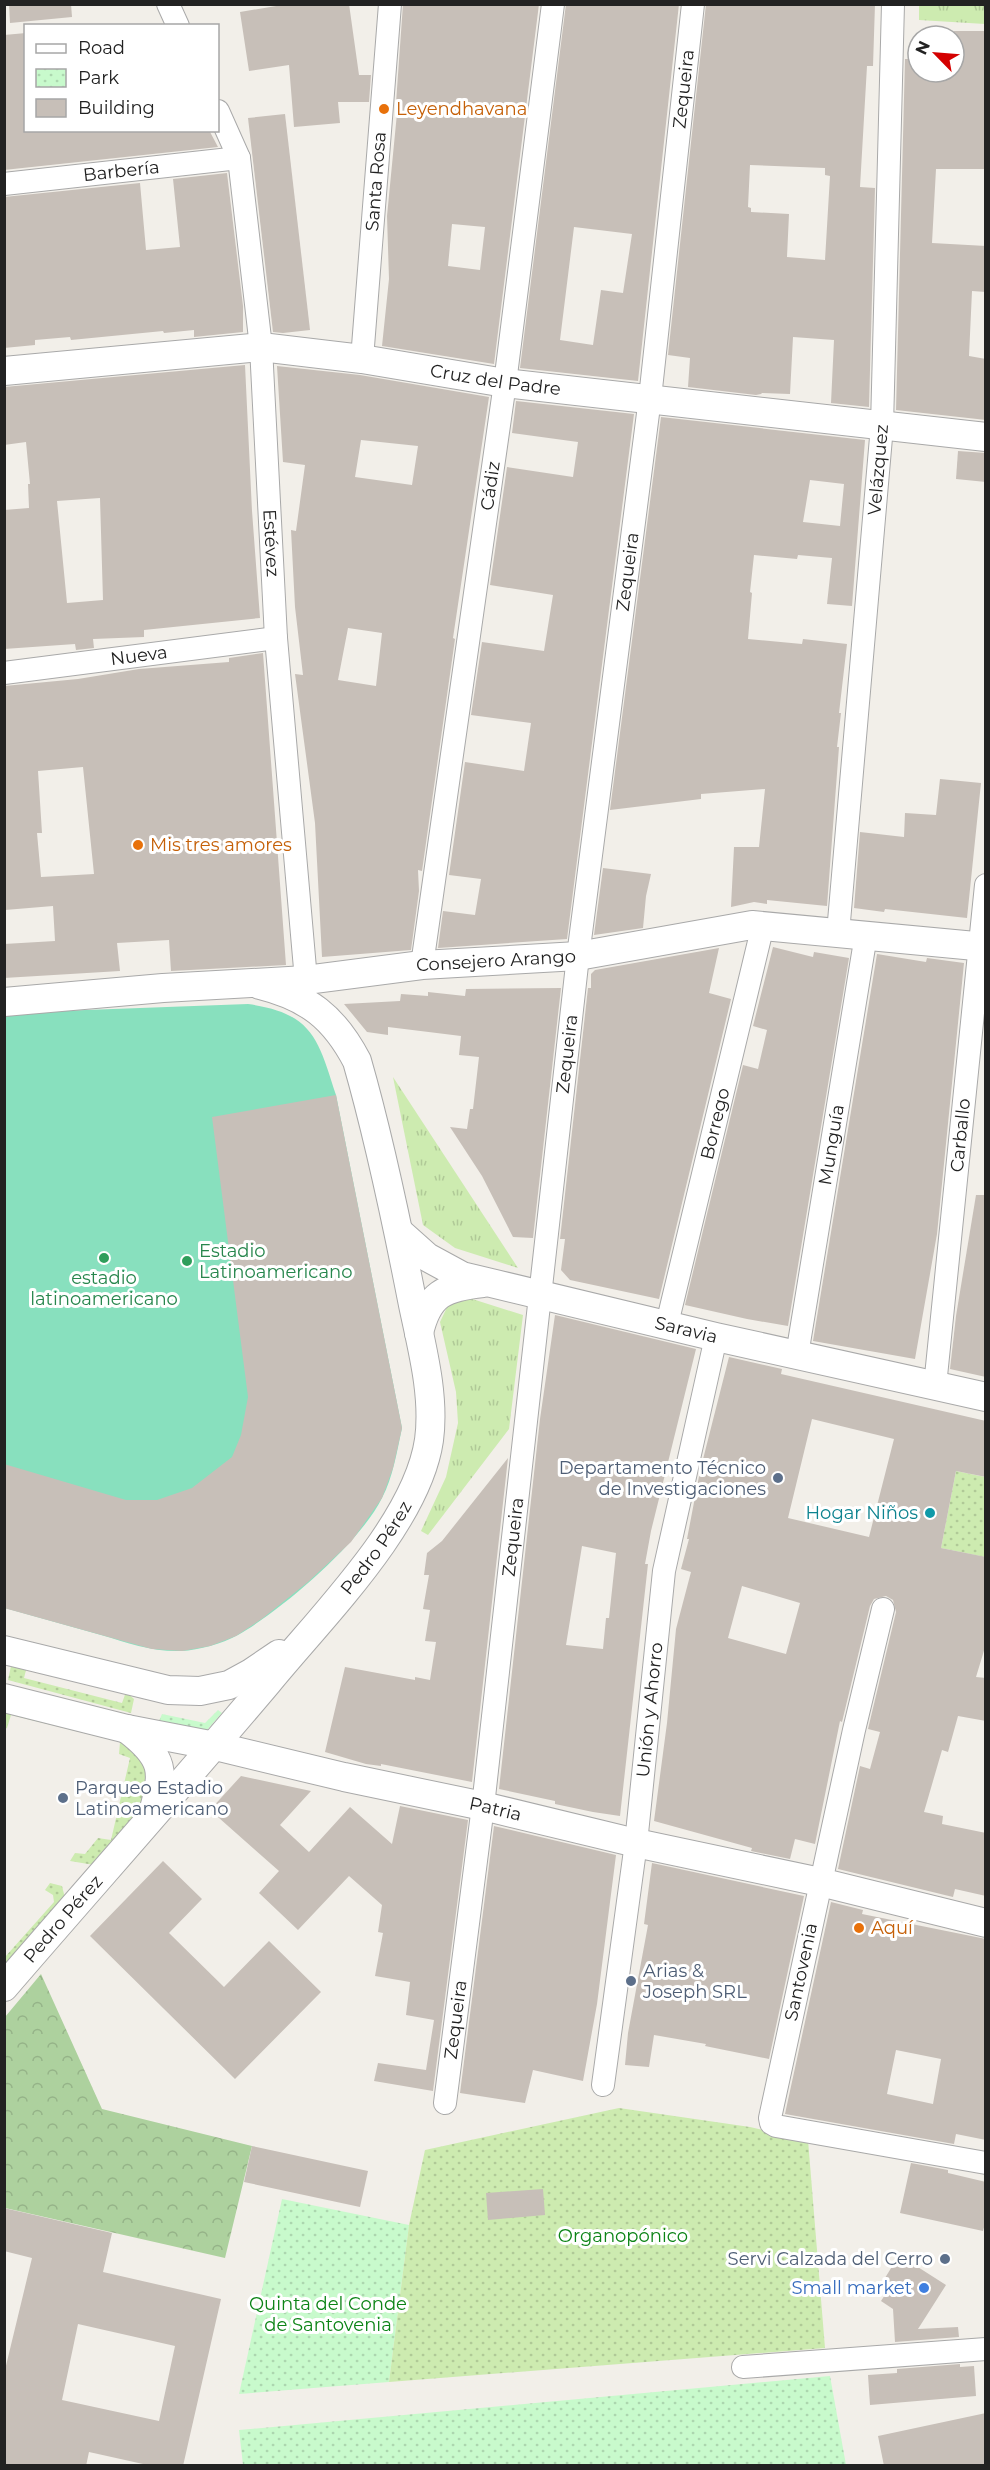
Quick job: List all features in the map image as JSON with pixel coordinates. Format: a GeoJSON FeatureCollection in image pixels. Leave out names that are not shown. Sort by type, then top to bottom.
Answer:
{"type":"FeatureCollection","features":[{"type":"Feature","properties":{"kind":"street"},"geometry":{"type":"LineString","coordinates":[[168,4],[177,24]]}},
{"type":"Feature","properties":{"kind":"street","name":"Santa Rosa"},"geometry":{"type":"LineString","coordinates":[[362,359],[390,4]]}},
{"type":"Feature","properties":{"kind":"street","name":"Cádiz"},"geometry":{"type":"LineString","coordinates":[[422,965],[506,383],[553,4]]}},
{"type":"Feature","properties":{"kind":"street","name":"Zequeira"},"geometry":{"type":"LineString","coordinates":[[445,2103],[483,1806],[578,956],[650,398],[693,4]]}},
{"type":"Feature","properties":{"kind":"street","name":"Velázquez"},"geometry":{"type":"LineString","coordinates":[[852,934],[882,426],[893,4]]}},
{"type":"Feature","properties":{"kind":"street","name":"Estévez"},"geometry":{"type":"LineString","coordinates":[[219,113],[239,158],[261,347],[276,638],[306,980]]}},
{"type":"Feature","properties":{"kind":"street","name":"Barbería"},"geometry":{"type":"LineString","coordinates":[[4,184],[239,158]]}},
{"type":"Feature","properties":{"kind":"street","name":"Cruz del Padre"},"geometry":{"type":"LineString","coordinates":[[4,370],[261,347],[362,359],[506,383],[986,437]]}},
{"type":"Feature","properties":{"kind":"street","name":"Nueva"},"geometry":{"type":"LineString","coordinates":[[4,673],[276,638]]}},
{"type":"Feature","properties":{"kind":"street","name":"Carballo"},"geometry":{"type":"LineString","coordinates":[[935,1386],[983,946],[986,885]]}},
{"type":"Feature","properties":{"kind":"street","name":"Consejero Arango"},"geometry":{"type":"LineString","coordinates":[[4,1002],[163,988],[260,985],[422,965],[578,956],[736,927],[763,925],[983,946]]}},
{"type":"Feature","properties":{"kind":"street","name":"Borrego"},"geometry":{"type":"LineString","coordinates":[[667,1324],[763,925]]}},
{"type":"Feature","properties":{"kind":"street","name":"Munguía"},"geometry":{"type":"LineString","coordinates":[[797,1355],[852,934]]}},
{"type":"Feature","properties":{"kind":"street","name":"Pedro Pérez"},"geometry":{"type":"LineString","coordinates":[[4,1987],[152,1815],[215,1746],[367,1562],[390,1530],[418,1480],[429,1438],[429,1398],[399,1232],[357,1061],[346,1040],[316,1008],[309,996],[306,980]]}},
{"type":"Feature","properties":{"kind":"street","name":"Pedro Pérez"},"geometry":{"type":"LineString","coordinates":[[260,985],[286,992],[316,1008]]}},
{"type":"Feature","properties":{"kind":"street","name":"Saravia"},"geometry":{"type":"LineString","coordinates":[[399,1232],[412,1245],[443,1268],[462,1276],[716,1337],[986,1396]]}},
{"type":"Feature","properties":{"kind":"street"},"geometry":{"type":"LineString","coordinates":[[419,1333],[423,1315],[432,1300],[442,1293],[465,1285],[488,1283]]}},
{"type":"Feature","properties":{"kind":"street","name":"Unión y Ahorro"},"geometry":{"type":"LineString","coordinates":[[603,2085],[636,1844],[664,1571],[716,1337]]}},
{"type":"Feature","properties":{"kind":"street","name":"Santovenia"},"geometry":{"type":"LineString","coordinates":[[883,1609],[820,1882],[772,2107],[771,2123],[776,2126],[986,2163]]}},
{"type":"Feature","properties":{"kind":"street"},"geometry":{"type":"LineString","coordinates":[[200,1691],[229,1685],[251,1673],[316,1624]]}},
{"type":"Feature","properties":{"kind":"street"},"geometry":{"type":"LineString","coordinates":[[4,1650],[140,1685],[168,1690],[230,1694],[237,1697],[240,1705],[238,1717]]}},
{"type":"Feature","properties":{"kind":"street","name":"Patria"},"geometry":{"type":"LineString","coordinates":[[4,1698],[127,1729],[215,1746],[344,1777],[483,1806],[636,1844],[820,1882],[986,1923]]}},
{"type":"Feature","properties":{"kind":"street"},"geometry":{"type":"LineString","coordinates":[[127,1729],[152,1750],[158,1762],[160,1778],[158,1797],[152,1815]]}},
{"type":"Feature","properties":{"kind":"street"},"geometry":{"type":"LineString","coordinates":[[743,2367],[986,2349]]}},
{"type":"Feature","properties":{"kind":"green space"},"geometry":{"type":"Polygon","coordinates":[[[919,5],[985,5],[985,24],[919,20],[919,5]]]}},
{"type":"Feature","properties":{"kind":"green space","name":"Estadio Latinoamericano"},"geometry":{"type":"Polygon","coordinates":[[[248,1004],[270,1008],[300,1022],[310,1032],[324,1058],[336,1095],[402,1428],[392,1473],[382,1498],[356,1535],[318,1574],[276,1609],[238,1635],[196,1649],[160,1650],[5,1608],[5,1013],[248,1004]]]}},
{"type":"Feature","properties":{"kind":"green space"},"geometry":{"type":"Polygon","coordinates":[[[393,1077],[518,1268],[455,1248],[423,1225],[393,1077]]]}},
{"type":"Feature","properties":{"kind":"green space"},"geometry":{"type":"Polygon","coordinates":[[[466,1297],[523,1315],[509,1429],[428,1535],[421,1531],[446,1477],[458,1423],[456,1392],[440,1322],[450,1301],[466,1297]]]}},
{"type":"Feature","properties":{"kind":"green space"},"geometry":{"type":"Polygon","coordinates":[[[956,1471],[985,1477],[985,1557],[941,1548],[956,1471]]]}},
{"type":"Feature","properties":{"kind":"green space"},"geometry":{"type":"Polygon","coordinates":[[[11,1666],[26,1670],[24,1678],[122,1703],[126,1692],[134,1699],[131,1713],[8,1680],[11,1666]]]}},
{"type":"Feature","properties":{"kind":"green space"},"geometry":{"type":"Polygon","coordinates":[[[4,1707],[122,1737],[148,1760],[146,1804],[94,1865],[70,1861],[75,1853],[85,1854],[98,1838],[111,1840],[130,1758],[119,1754],[120,1742],[11,1715],[5,1729],[4,1707]]]}},
{"type":"Feature","properties":{"kind":"green space"},"geometry":{"type":"Polygon","coordinates":[[[218,1710],[222,1713],[205,1732],[159,1721],[162,1714],[205,1723],[218,1710]]]}},
{"type":"Feature","properties":{"kind":"green space"},"geometry":{"type":"Polygon","coordinates":[[[50,1883],[62,1886],[65,1898],[5,1968],[5,1957],[54,1902],[53,1895],[45,1890],[50,1883]]]}},
{"type":"Feature","properties":{"kind":"green space"},"geometry":{"type":"Polygon","coordinates":[[[41,1974],[102,2109],[252,2146],[225,2258],[5,2208],[5,2017],[41,1974]]]}},
{"type":"Feature","properties":{"kind":"green space","name":"Organopónico"},"geometry":{"type":"Polygon","coordinates":[[[619,2108],[750,2127],[808,2140],[825,2348],[389,2382],[409,2225],[425,2150],[619,2108]]]}},
{"type":"Feature","properties":{"kind":"green space","name":"Quinta del Conde de Santovenia"},"geometry":{"type":"Polygon","coordinates":[[[282,2199],[409,2225],[389,2382],[239,2394],[282,2199]]]}},
{"type":"Feature","properties":{"kind":"green space"},"geometry":{"type":"Polygon","coordinates":[[[830,2376],[846,2465],[243,2465],[239,2430],[830,2376]]]}},
{"type":"Feature","properties":{"kind":"building"},"geometry":{"type":"Polygon","coordinates":[[[9,4],[71,4],[72,17],[10,23],[9,4]]]}},
{"type":"Feature","properties":{"kind":"building"},"geometry":{"type":"Polygon","coordinates":[[[288,4],[349,4],[359,75],[371,75],[369,102],[338,102],[340,123],[294,127],[289,65],[249,71],[240,12],[288,4]]]}},
{"type":"Feature","properties":{"kind":"building"},"geometry":{"type":"Polygon","coordinates":[[[403,4],[539,4],[494,364],[382,346],[389,279],[387,216],[398,103],[396,103],[403,4]],[[452,224],[448,266],[480,270],[485,227],[452,224]]]}},
{"type":"Feature","properties":{"kind":"building"},"geometry":{"type":"Polygon","coordinates":[[[566,4],[679,4],[638,381],[520,368],[566,4]],[[574,227],[560,340],[593,345],[601,290],[623,293],[632,234],[574,227]]]}},
{"type":"Feature","properties":{"kind":"building"},"geometry":{"type":"Polygon","coordinates":[[[706,4],[875,4],[873,66],[867,66],[860,187],[875,188],[869,407],[831,403],[834,340],[793,337],[790,394],[762,393],[756,395],[688,387],[690,358],[668,355],[706,4]],[[750,165],[748,207],[751,208],[751,212],[789,214],[787,257],[825,260],[830,176],[825,175],[825,168],[750,165]]]}},
{"type":"Feature","properties":{"kind":"building"},"geometry":{"type":"Polygon","coordinates":[[[966,31],[986,31],[986,169],[936,169],[932,243],[986,246],[986,292],[972,291],[969,356],[986,359],[986,420],[896,410],[905,59],[906,84],[966,84],[966,31]]]}},
{"type":"Feature","properties":{"kind":"building"},"geometry":{"type":"Polygon","coordinates":[[[24,33],[24,132],[210,132],[218,147],[4,170],[4,35],[24,33]]]}},
{"type":"Feature","properties":{"kind":"building"},"geometry":{"type":"Polygon","coordinates":[[[285,114],[310,330],[283,333],[273,332],[248,118],[285,114]]]}},
{"type":"Feature","properties":{"kind":"building"},"geometry":{"type":"Polygon","coordinates":[[[227,173],[243,306],[243,332],[194,337],[194,330],[71,340],[70,337],[35,340],[35,345],[4,348],[4,197],[140,183],[146,250],[180,247],[173,179],[227,173]]]}},
{"type":"Feature","properties":{"kind":"building"},"geometry":{"type":"Polygon","coordinates":[[[245,365],[260,618],[144,630],[144,637],[93,639],[94,648],[76,650],[75,644],[4,649],[4,510],[29,508],[28,484],[30,484],[26,442],[4,445],[4,387],[245,365]],[[100,498],[57,501],[67,603],[103,600],[100,498]]]}},
{"type":"Feature","properties":{"kind":"building"},"geometry":{"type":"Polygon","coordinates":[[[277,366],[360,375],[489,397],[453,638],[455,639],[422,871],[418,870],[419,891],[411,950],[322,957],[315,823],[295,674],[303,675],[295,607],[291,530],[296,531],[305,465],[283,462],[277,366]],[[361,440],[355,477],[412,485],[418,446],[361,440]],[[348,628],[338,680],[376,686],[382,633],[348,628]]]}},
{"type":"Feature","properties":{"kind":"building"},"geometry":{"type":"Polygon","coordinates":[[[516,401],[634,414],[567,939],[438,948],[443,911],[475,915],[481,879],[449,875],[465,762],[524,771],[531,723],[471,715],[482,642],[544,651],[553,595],[490,585],[507,467],[573,477],[578,442],[512,433],[516,401]]]}},
{"type":"Feature","properties":{"kind":"building"},"geometry":{"type":"Polygon","coordinates":[[[661,417],[865,440],[852,606],[827,604],[832,558],[798,555],[797,559],[754,555],[750,592],[752,593],[748,639],[802,644],[803,639],[847,644],[839,713],[841,713],[837,747],[839,747],[827,906],[767,900],[767,904],[754,902],[731,907],[734,847],[759,847],[765,789],[701,794],[701,799],[610,810],[661,417]],[[810,480],[803,522],[840,526],[844,484],[810,480]]]}},
{"type":"Feature","properties":{"kind":"building"},"geometry":{"type":"Polygon","coordinates":[[[958,451],[986,453],[986,482],[956,479],[958,451]]]}},
{"type":"Feature","properties":{"kind":"building"},"geometry":{"type":"Polygon","coordinates":[[[263,653],[286,965],[171,971],[169,940],[117,943],[120,971],[4,978],[4,944],[55,941],[53,906],[5,910],[4,686],[78,679],[139,669],[229,662],[229,658],[263,653]],[[83,767],[38,771],[42,833],[37,833],[41,877],[94,874],[83,767]]]}},
{"type":"Feature","properties":{"kind":"building"},"geometry":{"type":"Polygon","coordinates":[[[940,779],[981,783],[967,918],[854,908],[860,832],[904,837],[905,813],[936,815],[940,779]]]}},
{"type":"Feature","properties":{"kind":"building"},"geometry":{"type":"Polygon","coordinates":[[[603,868],[651,874],[643,928],[594,935],[603,868]]]}},
{"type":"Feature","properties":{"kind":"building"},"geometry":{"type":"Polygon","coordinates":[[[773,947],[813,957],[814,952],[849,958],[788,1326],[685,1305],[743,1065],[758,1069],[767,1030],[753,1026],[773,947]]]}},
{"type":"Feature","properties":{"kind":"building"},"geometry":{"type":"Polygon","coordinates":[[[719,948],[709,993],[731,999],[659,1299],[570,1280],[561,1270],[565,1239],[560,1239],[591,974],[595,970],[719,948]]]}},
{"type":"Feature","properties":{"kind":"building"},"geometry":{"type":"Polygon","coordinates":[[[877,954],[926,962],[927,958],[964,963],[937,1234],[915,1359],[813,1341],[877,954]]]}},
{"type":"Feature","properties":{"kind":"building"},"geometry":{"type":"Polygon","coordinates":[[[561,988],[533,1238],[513,1237],[482,1176],[450,1127],[467,1129],[470,1109],[473,1109],[479,1057],[459,1055],[461,1036],[388,1027],[388,1035],[367,1032],[344,1004],[400,1001],[401,994],[428,996],[428,992],[465,996],[466,989],[561,988]]]}},
{"type":"Feature","properties":{"kind":"building"},"geometry":{"type":"Polygon","coordinates":[[[336,1095],[402,1428],[393,1468],[382,1498],[351,1542],[308,1582],[263,1618],[236,1636],[210,1646],[182,1651],[152,1649],[4,1608],[4,1464],[126,1500],[157,1500],[192,1488],[232,1457],[241,1435],[248,1397],[212,1117],[336,1095]]]}},
{"type":"Feature","properties":{"kind":"building"},"geometry":{"type":"Polygon","coordinates":[[[976,1195],[986,1195],[986,1377],[950,1369],[956,1316],[976,1195]]]}},
{"type":"Feature","properties":{"kind":"building"},"geometry":{"type":"Polygon","coordinates":[[[555,1315],[696,1349],[645,1564],[648,1564],[620,1816],[555,1804],[555,1801],[499,1789],[540,1419],[555,1315]],[[582,1546],[566,1645],[603,1649],[616,1553],[582,1546]]]}},
{"type":"Feature","properties":{"kind":"building"},"geometry":{"type":"Polygon","coordinates":[[[729,1357],[782,1369],[781,1374],[986,1421],[986,1477],[956,1471],[941,1548],[986,1557],[986,1644],[976,1677],[986,1678],[986,1721],[958,1716],[948,1752],[942,1750],[924,1812],[943,1816],[942,1824],[986,1833],[986,1896],[955,1889],[953,1897],[838,1869],[860,1766],[870,1769],[880,1732],[868,1729],[896,1612],[893,1600],[886,1596],[874,1599],[870,1606],[842,1722],[840,1721],[815,1844],[795,1839],[790,1859],[751,1851],[752,1848],[654,1821],[676,1629],[691,1572],[681,1569],[689,1539],[687,1539],[700,1471],[729,1357]],[[812,1419],[788,1518],[869,1537],[894,1439],[812,1419]],[[742,1586],[728,1638],[786,1654],[800,1603],[742,1586]]]}},
{"type":"Feature","properties":{"kind":"building"},"geometry":{"type":"Polygon","coordinates":[[[508,1458],[472,1782],[381,1764],[381,1766],[366,1764],[325,1752],[345,1667],[415,1680],[415,1677],[430,1680],[436,1642],[425,1641],[430,1610],[423,1609],[429,1575],[424,1575],[427,1553],[442,1541],[508,1458]]]}},
{"type":"Feature","properties":{"kind":"building"},"geometry":{"type":"Polygon","coordinates":[[[241,1776],[311,1791],[280,1825],[309,1852],[350,1807],[392,1844],[400,1806],[468,1820],[433,2091],[374,2081],[378,2063],[426,2070],[434,2020],[406,2015],[410,1982],[375,1976],[383,1933],[378,1932],[382,1905],[349,1876],[298,1930],[259,1893],[279,1871],[210,1810],[241,1776]]]}},
{"type":"Feature","properties":{"kind":"building"},"geometry":{"type":"Polygon","coordinates":[[[494,1826],[616,1855],[597,2004],[583,2081],[533,2070],[525,2103],[460,2093],[494,1826]]]}},
{"type":"Feature","properties":{"kind":"building"},"geometry":{"type":"Polygon","coordinates":[[[163,1861],[202,1899],[169,1933],[224,1987],[269,1941],[321,1992],[235,2079],[90,1936],[163,1861]]]}},
{"type":"Feature","properties":{"kind":"building"},"geometry":{"type":"Polygon","coordinates":[[[652,1863],[804,1896],[769,2059],[705,2046],[706,2044],[654,2035],[649,2067],[625,2065],[628,2033],[648,1925],[644,1924],[652,1863]]]}},
{"type":"Feature","properties":{"kind":"building"},"geometry":{"type":"Polygon","coordinates":[[[831,1902],[863,1910],[862,1914],[986,1939],[986,2140],[956,2134],[954,2144],[785,2114],[831,1902]],[[896,2050],[887,2094],[933,2104],[941,2059],[896,2050]]]}},
{"type":"Feature","properties":{"kind":"building"},"geometry":{"type":"Polygon","coordinates":[[[252,2146],[368,2171],[360,2207],[244,2182],[252,2146]]]}},
{"type":"Feature","properties":{"kind":"building"},"geometry":{"type":"Polygon","coordinates":[[[911,2163],[948,2170],[948,2173],[986,2182],[986,2220],[983,2231],[900,2213],[911,2163]]]}},
{"type":"Feature","properties":{"kind":"building"},"geometry":{"type":"Polygon","coordinates":[[[543,2189],[545,2215],[488,2220],[486,2193],[543,2189]]]}},
{"type":"Feature","properties":{"kind":"building"},"geometry":{"type":"Polygon","coordinates":[[[4,2208],[112,2233],[103,2272],[221,2299],[183,2466],[152,2466],[89,2452],[86,2466],[4,2466],[4,2374],[32,2258],[4,2251],[4,2208]],[[78,2324],[62,2400],[159,2421],[175,2346],[78,2324]]]}},
{"type":"Feature","properties":{"kind":"building"},"geometry":{"type":"Polygon","coordinates":[[[899,2255],[946,2285],[918,2329],[958,2327],[959,2337],[895,2342],[893,2309],[881,2301],[892,2284],[885,2278],[899,2255]]]}},
{"type":"Feature","properties":{"kind":"building"},"geometry":{"type":"Polygon","coordinates":[[[960,2364],[960,2367],[974,2366],[976,2396],[870,2405],[868,2375],[897,2373],[897,2369],[960,2364]]]}},
{"type":"Feature","properties":{"kind":"building"},"geometry":{"type":"Polygon","coordinates":[[[986,2413],[986,2466],[884,2466],[878,2436],[986,2413]]]}},
{"type":"Feature","properties":{"kind":"place","name":"Leyendhavana"},"geometry":{"type":"Point","coordinates":[384,109]}},
{"type":"Feature","properties":{"kind":"place","name":"Mis tres amores"},"geometry":{"type":"Point","coordinates":[138,845]}},
{"type":"Feature","properties":{"kind":"place","name":"estadio latinoamericano"},"geometry":{"type":"Point","coordinates":[104,1258]}},
{"type":"Feature","properties":{"kind":"place","name":"Estadio Latinoamericano"},"geometry":{"type":"Point","coordinates":[187,1261]}},
{"type":"Feature","properties":{"kind":"place","name":"Departamento Técnico de Investigaciones"},"geometry":{"type":"Point","coordinates":[778,1478]}},
{"type":"Feature","properties":{"kind":"place","name":"Hogar Niños"},"geometry":{"type":"Point","coordinates":[930,1513]}},
{"type":"Feature","properties":{"kind":"place","name":"Parqueo Estadio Latinoamericano"},"geometry":{"type":"Point","coordinates":[63,1798]}},
{"type":"Feature","properties":{"kind":"place","name":"Aquí"},"geometry":{"type":"Point","coordinates":[859,1928]}},
{"type":"Feature","properties":{"kind":"place","name":"Arias & Joseph SRL"},"geometry":{"type":"Point","coordinates":[631,1981]}},
{"type":"Feature","properties":{"kind":"place","name":"Servi Calzada del Cerro"},"geometry":{"type":"Point","coordinates":[945,2259]}},
{"type":"Feature","properties":{"kind":"place","name":"Small market"},"geometry":{"type":"Point","coordinates":[924,2288]}}]}
